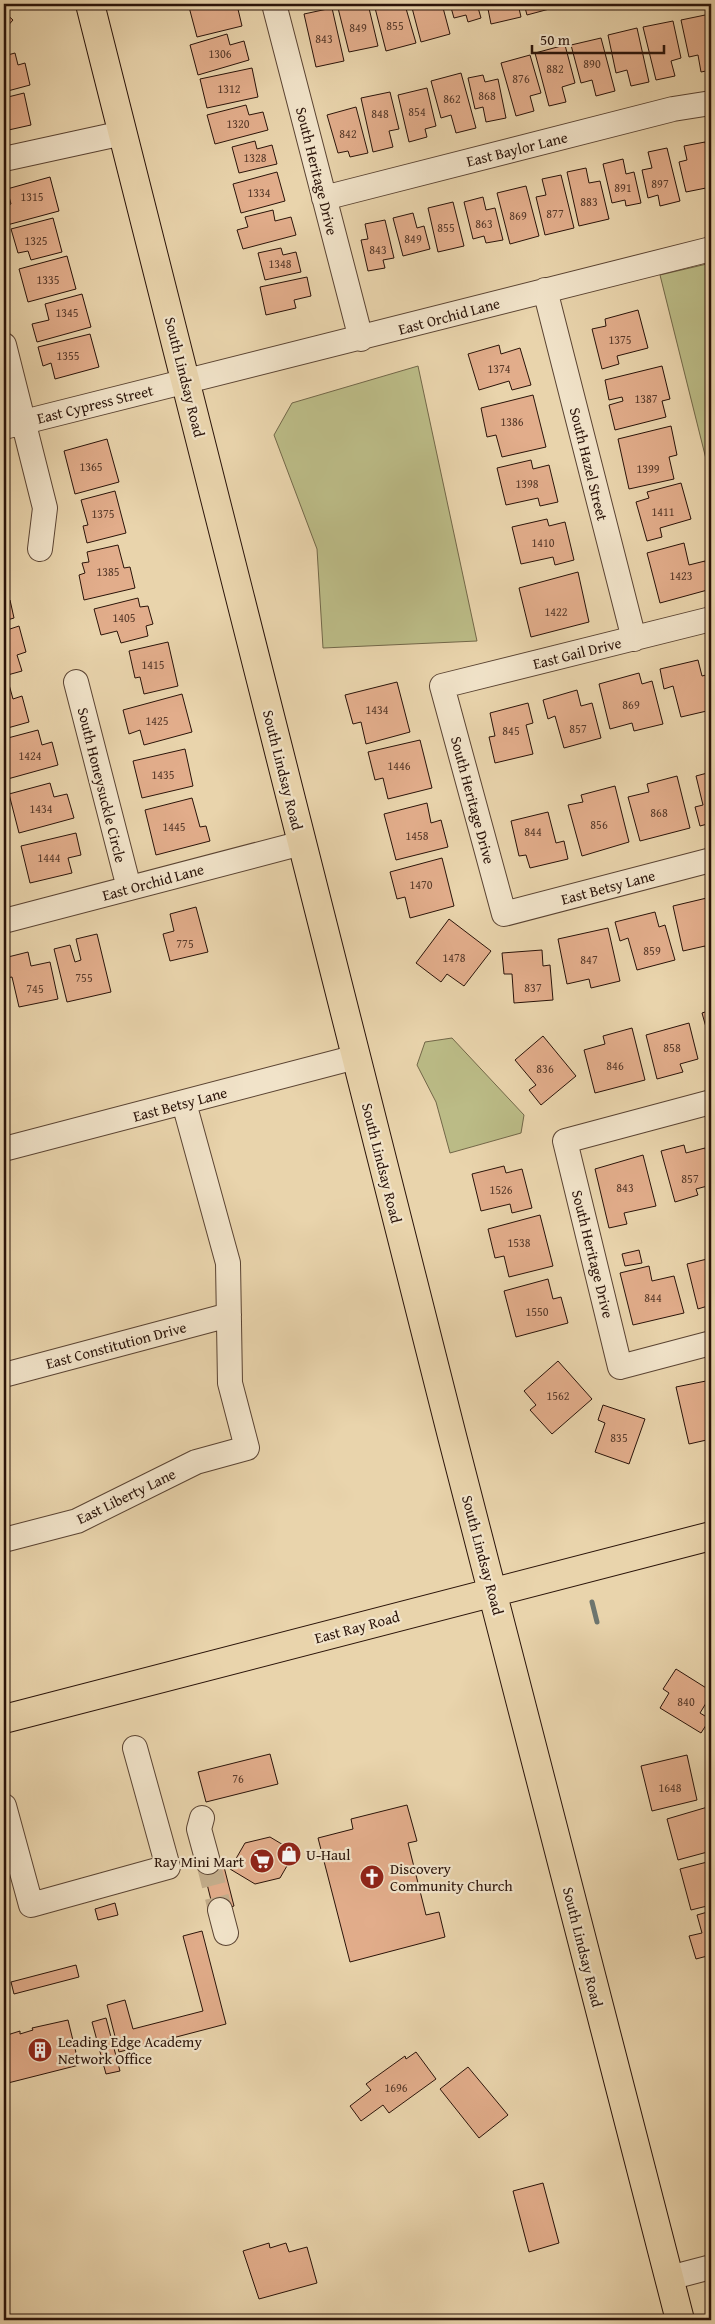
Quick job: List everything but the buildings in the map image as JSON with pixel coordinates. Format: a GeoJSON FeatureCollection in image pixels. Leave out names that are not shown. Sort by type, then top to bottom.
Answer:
{"type":"FeatureCollection","features":[{"type":"Feature","properties":{"kind":"main road","name":"South Lindsay Road"},"geometry":{"type":"LineString","coordinates":[[90,4],[492,1592],[680,2320]]}},
{"type":"Feature","properties":{"kind":"main road","name":"East Ray Road"},"geometry":{"type":"LineString","coordinates":[[4,1719],[711,1536]]}},
{"type":"Feature","properties":{"kind":"street","name":"South Heritage Drive"},"geometry":{"type":"LineString","coordinates":[[274,4],[361,339]]}},
{"type":"Feature","properties":{"kind":"street","name":"East Baylor Lane"},"geometry":{"type":"LineString","coordinates":[[324,198],[673,109],[711,103]]}},
{"type":"Feature","properties":{"kind":"street"},"geometry":{"type":"LineString","coordinates":[[4,159],[123,133]]}},
{"type":"Feature","properties":{"kind":"street","name":"East Orchid Lane"},"geometry":{"type":"LineString","coordinates":[[186,382],[711,249]]}},
{"type":"Feature","properties":{"kind":"street","name":"South Hazel Street"},"geometry":{"type":"LineString","coordinates":[[545,290],[634,639]]}},
{"type":"Feature","properties":{"kind":"street"},"geometry":{"type":"LineString","coordinates":[[4,345],[14,425],[45,508],[40,549]]}},
{"type":"Feature","properties":{"kind":"street","name":"East Cypress Street"},"geometry":{"type":"LineString","coordinates":[[14,425],[186,382]]}},
{"type":"Feature","properties":{"kind":"street","name":"East Gail Drive"},"geometry":{"type":"LineString","coordinates":[[442,686],[711,619]]}},
{"type":"Feature","properties":{"kind":"street","name":"South Honeysuckle Circle"},"geometry":{"type":"LineString","coordinates":[[76,682],[129,888]]}},
{"type":"Feature","properties":{"kind":"street","name":"South Heritage Drive"},"geometry":{"type":"LineString","coordinates":[[442,686],[504,914]]}},
{"type":"Feature","properties":{"kind":"street","name":"East Orchid Lane"},"geometry":{"type":"LineString","coordinates":[[4,921],[302,843]]}},
{"type":"Feature","properties":{"kind":"street","name":"East Betsy Lane"},"geometry":{"type":"LineString","coordinates":[[504,914],[711,860]]}},
{"type":"Feature","properties":{"kind":"street","name":"East Betsy Lane"},"geometry":{"type":"LineString","coordinates":[[4,1150],[356,1057]]}},
{"type":"Feature","properties":{"kind":"street"},"geometry":{"type":"LineString","coordinates":[[184,1102],[228,1263],[229,1315]]}},
{"type":"Feature","properties":{"kind":"street","name":"South Heritage Drive"},"geometry":{"type":"LineString","coordinates":[[711,1102],[565,1141],[620,1367],[711,1343]]}},
{"type":"Feature","properties":{"kind":"street","name":"East Constitution Drive"},"geometry":{"type":"LineString","coordinates":[[4,1375],[229,1315]]}},
{"type":"Feature","properties":{"kind":"street","name":"East Liberty Lane"},"geometry":{"type":"LineString","coordinates":[[4,1540],[77,1521],[196,1462],[246,1448],[230,1383],[229,1315]]}},
{"type":"Feature","properties":{"kind":"street"},"geometry":{"type":"LineString","coordinates":[[4,1806],[31,1905],[168,1867],[135,1748]]}},
{"type":"Feature","properties":{"kind":"street"},"geometry":{"type":"LineString","coordinates":[[202,1818],[199,1829],[208,1862]]}},
{"type":"Feature","properties":{"kind":"street"},"geometry":{"type":"LineString","coordinates":[[220,1910],[226,1933]]}},
{"type":"Feature","properties":{"kind":"street"},"geometry":{"type":"LineString","coordinates":[[669,2278],[711,2267]]}},
{"type":"Feature","properties":{"kind":"green space"},"geometry":{"type":"Polygon","coordinates":[[[711,263],[711,479],[660,275],[711,263]]]}},
{"type":"Feature","properties":{"kind":"green space"},"geometry":{"type":"Polygon","coordinates":[[[418,366],[477,641],[323,648],[317,549],[274,435],[292,403],[418,366]]]}},
{"type":"Feature","properties":{"kind":"green space"},"geometry":{"type":"Polygon","coordinates":[[[452,1038],[524,1115],[521,1133],[450,1153],[436,1102],[417,1065],[425,1042],[452,1038]]]}},
{"type":"Feature","properties":{"kind":"waterway"},"geometry":{"type":"LineString","coordinates":[[592,1602],[597,1622]]}},
{"type":"Feature","properties":{"kind":"tunnel"},"geometry":{"type":"LineString","coordinates":[[208,1862],[220,1910]]}},
{"type":"Feature","properties":{"kind":"place","name":"U-Haul"},"geometry":{"type":"Point","coordinates":[289,1854]}},
{"type":"Feature","properties":{"kind":"place","name":"Ray Mini Mart"},"geometry":{"type":"Point","coordinates":[262,1861]}},
{"type":"Feature","properties":{"kind":"place","name":"Discovery Community Church"},"geometry":{"type":"Point","coordinates":[372,1877]}},
{"type":"Feature","properties":{"kind":"place","name":"Leading Edge Academy Network Office"},"geometry":{"type":"Point","coordinates":[40,2050]}}]}
